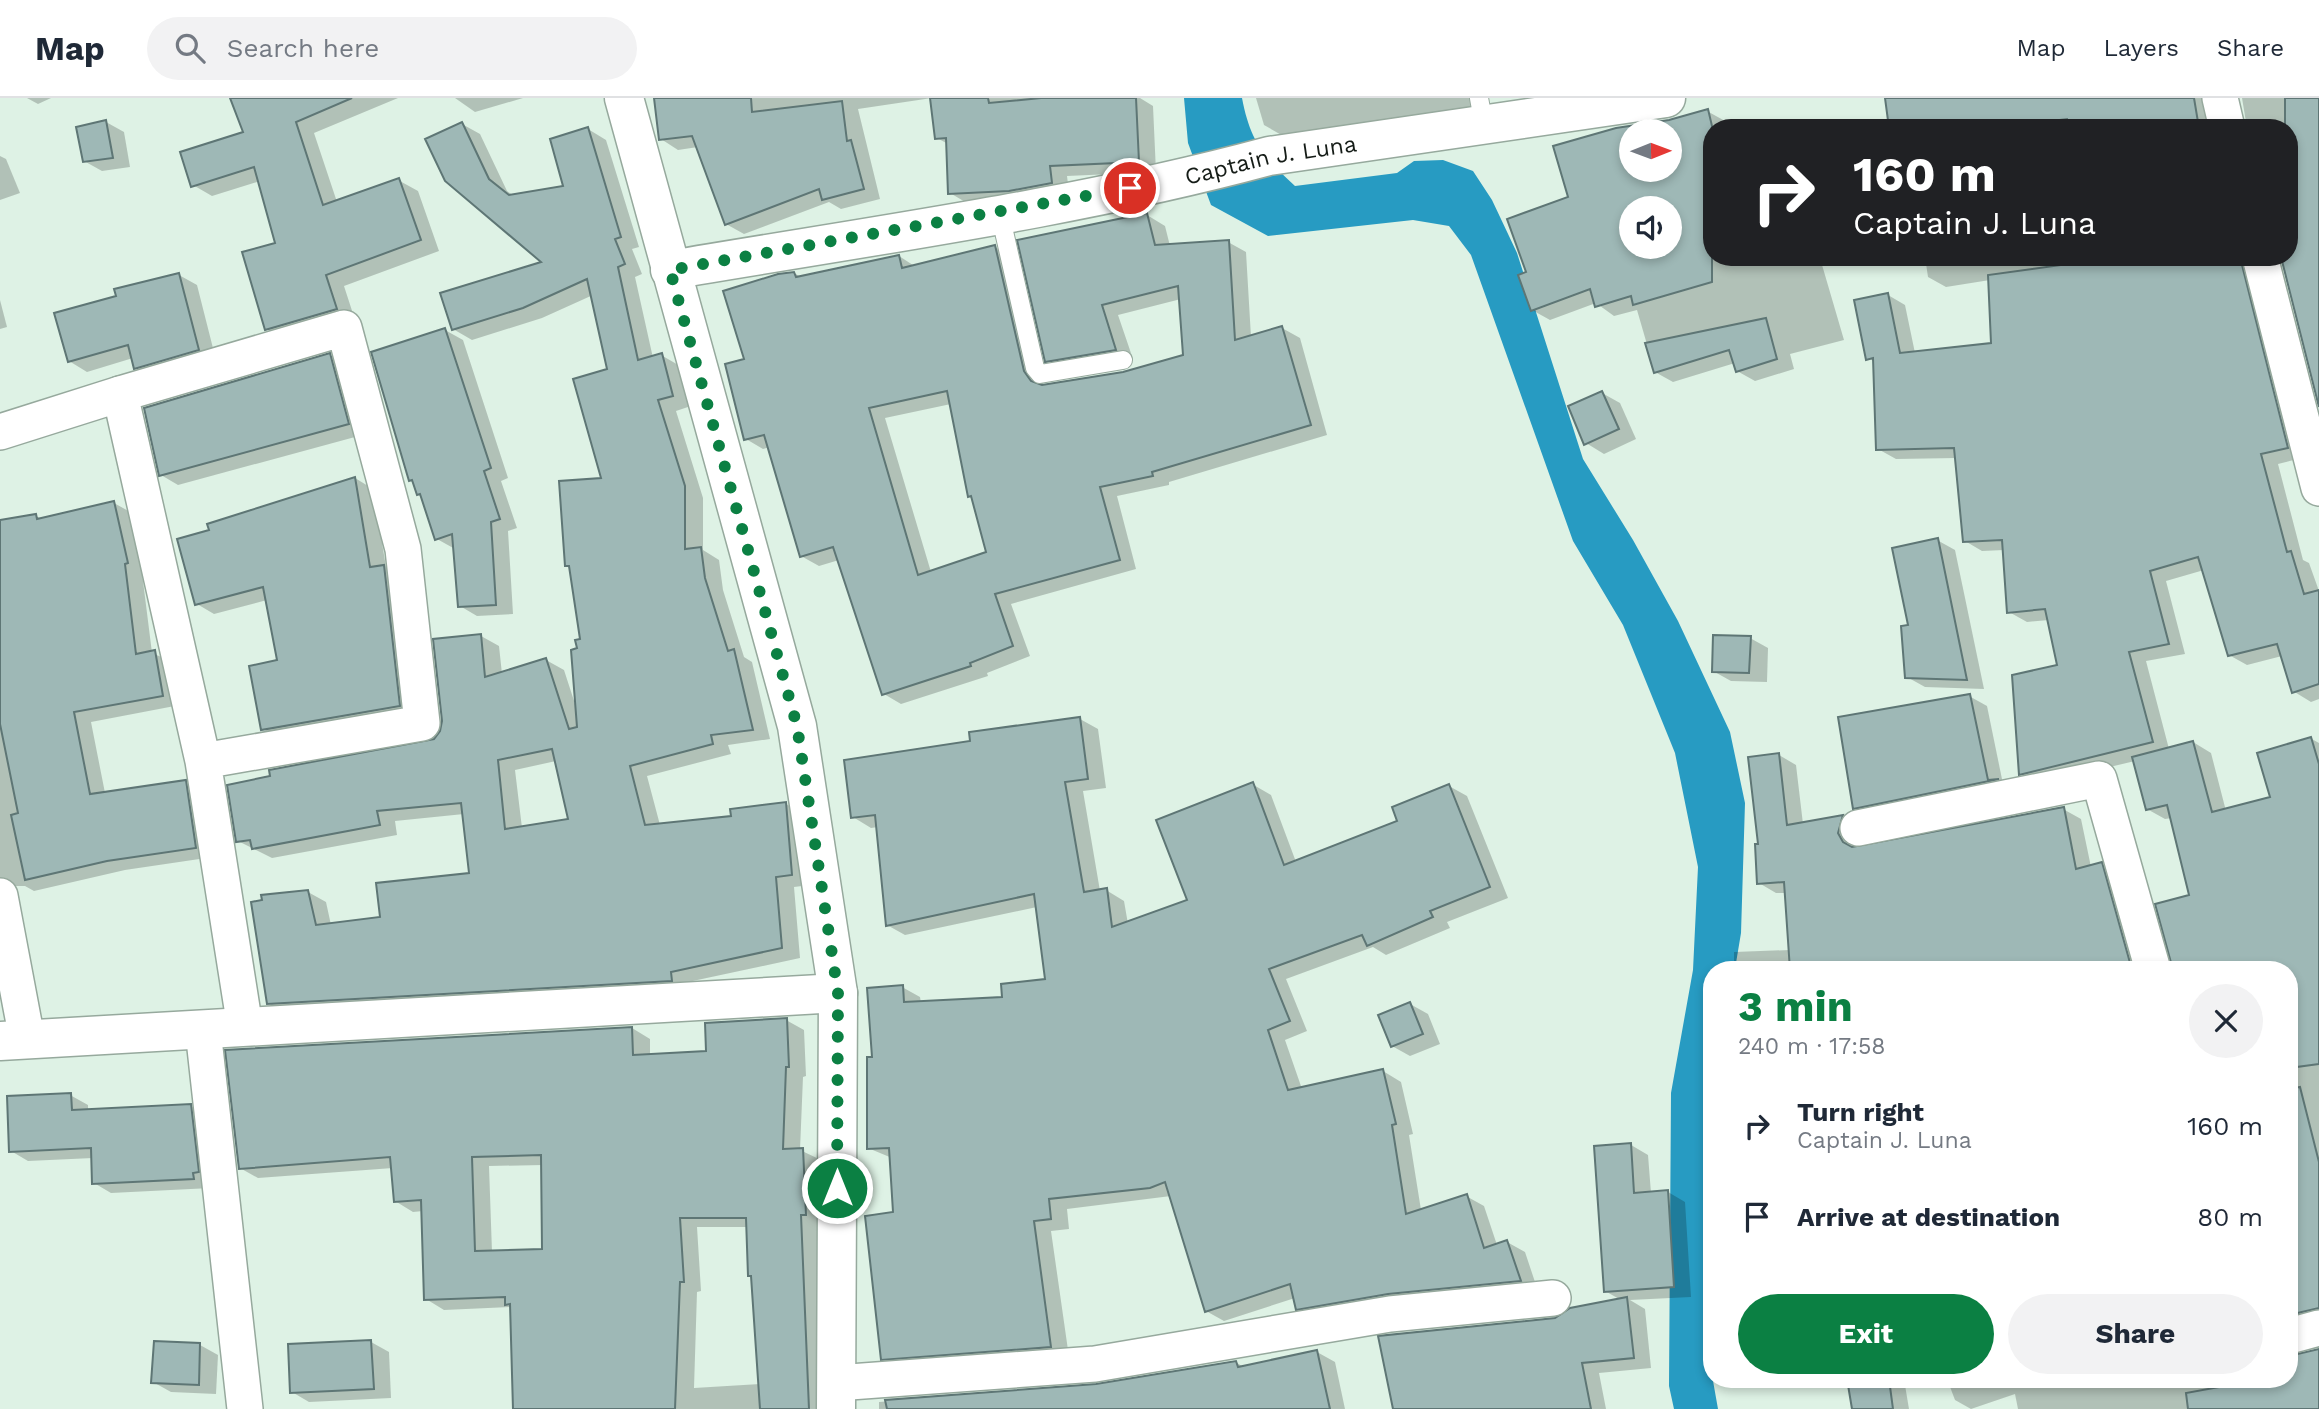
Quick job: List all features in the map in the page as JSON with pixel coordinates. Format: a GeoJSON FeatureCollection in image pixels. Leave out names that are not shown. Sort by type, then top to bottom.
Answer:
{"type":"FeatureCollection","features":[{"type":"Feature","properties":{"kind":"street"},"geometry":{"type":"LineString","coordinates":[[624,98],[797,726],[838,993],[836,1396],[1096,1364],[1390,1314],[1553,1298]]}},
{"type":"Feature","properties":{"kind":"street","name":"Captain J. Luna"},"geometry":{"type":"LineString","coordinates":[[670,270],[1000,214],[1209,173],[1269,156],[1482,111],[1666,98]]}},
{"type":"Feature","properties":{"kind":"street"},"geometry":{"type":"LineString","coordinates":[[2220,98],[2225,119]]}},
{"type":"Feature","properties":{"kind":"street"},"geometry":{"type":"LineString","coordinates":[[2262,266],[2319,488]]}},
{"type":"Feature","properties":{"kind":"street"},"geometry":{"type":"LineString","coordinates":[[0,432],[344,328],[403,549],[422,723],[203,761]]}},
{"type":"Feature","properties":{"kind":"street"},"geometry":{"type":"LineString","coordinates":[[120,394],[203,761],[245,1027]]}},
{"type":"Feature","properties":{"kind":"street"},"geometry":{"type":"LineString","coordinates":[[1858,828],[2099,779],[2150,961]]}},
{"type":"Feature","properties":{"kind":"street"},"geometry":{"type":"LineString","coordinates":[[0,897],[14,1040],[838,993]]}},
{"type":"Feature","properties":{"kind":"street"},"geometry":{"type":"LineString","coordinates":[[203,1030],[245,1409]]}},
{"type":"Feature","properties":{"kind":"street"},"geometry":{"type":"LineString","coordinates":[[2298,1334],[2319,1328]]}},
{"type":"Feature","properties":{"kind":"lane"},"geometry":{"type":"LineString","coordinates":[[1000,214],[1035,368],[1040,374],[1123,360]]}},
{"type":"Feature","properties":{"kind":"water"},"geometry":{"type":"Polygon","coordinates":[[[1184,98],[1242,98],[1249,125],[1260,147],[1274,166],[1295,186],[1397,173],[1414,161],[1443,160],[1473,171],[1492,200],[1517,253],[1583,459],[1633,540],[1678,621],[1730,732],[1745,803],[1741,933],[1736,961],[1703,961],[1703,1388],[1714,1388],[1718,1409],[1674,1409],[1669,1386],[1671,1093],[1693,970],[1698,867],[1675,753],[1623,625],[1573,541],[1471,255],[1449,226],[1413,220],[1268,236],[1211,205],[1188,143],[1184,98]]]}},
{"type":"Feature","properties":{"kind":"building"},"geometry":{"type":"Polygon","coordinates":[[[230,98],[352,98],[296,122],[323,205],[399,178],[421,240],[326,275],[337,309],[265,330],[242,252],[275,243],[254,167],[191,187],[180,152],[243,132],[230,98]]]}},
{"type":"Feature","properties":{"kind":"building"},"geometry":{"type":"Polygon","coordinates":[[[654,98],[751,98],[752,112],[842,101],[847,141],[851,140],[864,189],[822,200],[819,189],[725,225],[692,136],[659,140],[654,98]]]}},
{"type":"Feature","properties":{"kind":"building"},"geometry":{"type":"Polygon","coordinates":[[[930,98],[988,98],[989,103],[1041,98],[1136,98],[1139,162],[1050,166],[1052,183],[1009,191],[948,194],[946,138],[935,139],[930,98]]]}},
{"type":"Feature","properties":{"kind":"building"},"geometry":{"type":"Polygon","coordinates":[[[1885,98],[2194,98],[2198,119],[2067,119],[1888,119],[1885,98]]]}},
{"type":"Feature","properties":{"kind":"building"},"geometry":{"type":"Polygon","coordinates":[[[2285,98],[2319,98],[2319,407],[2283,266],[2298,266],[2298,119],[2285,119],[2285,98]]]}},
{"type":"Feature","properties":{"kind":"building"},"geometry":{"type":"Polygon","coordinates":[[[1708,109],[1710,119],[1703,119],[1703,266],[1712,266],[1712,282],[1633,305],[1631,296],[1595,307],[1590,289],[1531,311],[1518,275],[1526,272],[1507,219],[1568,197],[1553,146],[1619,128],[1619,182],[1682,182],[1682,119],[1673,119],[1708,109]]]}},
{"type":"Feature","properties":{"kind":"building"},"geometry":{"type":"Polygon","coordinates":[[[106,120],[113,158],[83,162],[76,127],[106,120]]]}},
{"type":"Feature","properties":{"kind":"building"},"geometry":{"type":"Polygon","coordinates":[[[462,122],[489,179],[509,195],[563,186],[550,139],[588,127],[621,237],[615,239],[625,264],[618,267],[638,360],[662,353],[673,396],[658,400],[685,486],[685,549],[701,547],[705,578],[728,651],[734,649],[753,730],[711,735],[713,744],[630,766],[645,825],[731,816],[730,809],[786,802],[792,875],[776,877],[782,948],[671,972],[672,981],[267,1004],[251,902],[262,900],[261,895],[308,890],[316,925],[380,917],[376,883],[469,873],[461,803],[377,811],[380,825],[252,849],[250,840],[236,842],[227,785],[270,776],[269,770],[434,739],[440,731],[442,721],[433,639],[481,634],[485,677],[546,658],[569,729],[577,727],[571,650],[577,648],[575,640],[580,639],[569,566],[565,566],[559,481],[601,478],[573,379],[607,369],[587,279],[523,308],[452,330],[440,293],[541,262],[445,181],[425,139],[462,122]],[[552,749],[498,760],[505,829],[568,819],[552,749]]]}},
{"type":"Feature","properties":{"kind":"building"},"geometry":{"type":"Polygon","coordinates":[[[1147,213],[1155,245],[1229,240],[1235,340],[1282,326],[1311,425],[1152,472],[1153,476],[1100,487],[1120,560],[995,594],[1013,646],[970,663],[971,666],[882,695],[833,547],[800,557],[764,435],[744,440],[725,364],[744,359],[723,291],[778,274],[794,272],[796,277],[899,255],[902,268],[995,245],[1024,371],[1031,381],[1042,385],[1123,372],[1183,355],[1178,286],[1102,305],[1116,350],[1045,362],[1017,240],[1147,213]],[[947,391],[869,408],[918,575],[986,552],[971,496],[968,497],[947,391]]]}},
{"type":"Feature","properties":{"kind":"building"},"geometry":{"type":"Polygon","coordinates":[[[2054,266],[2242,266],[2288,448],[2261,454],[2287,552],[2291,551],[2304,594],[2319,590],[2319,684],[2292,693],[2277,644],[2228,656],[2198,557],[2150,571],[2169,644],[2129,652],[2153,742],[2019,775],[2012,675],[2057,665],[2045,609],[2007,613],[2002,540],[1963,542],[1954,448],[1876,450],[1873,358],[1866,360],[1854,300],[1888,293],[1900,353],[1991,343],[1988,275],[2054,266]]]}},
{"type":"Feature","properties":{"kind":"building"},"geometry":{"type":"Polygon","coordinates":[[[179,273],[199,350],[134,369],[128,345],[68,362],[54,313],[116,296],[114,289],[179,273]]]}},
{"type":"Feature","properties":{"kind":"building"},"geometry":{"type":"Polygon","coordinates":[[[1766,318],[1777,359],[1736,372],[1729,350],[1654,373],[1645,343],[1766,318]]]}},
{"type":"Feature","properties":{"kind":"building"},"geometry":{"type":"Polygon","coordinates":[[[445,328],[491,468],[484,471],[500,519],[491,522],[496,605],[458,607],[452,534],[435,540],[420,494],[417,495],[412,480],[409,481],[371,352],[445,328]]]}},
{"type":"Feature","properties":{"kind":"building"},"geometry":{"type":"Polygon","coordinates":[[[330,353],[349,424],[159,476],[144,408],[330,353]]]}},
{"type":"Feature","properties":{"kind":"building"},"geometry":{"type":"Polygon","coordinates":[[[1602,391],[1619,429],[1584,445],[1568,406],[1602,391]]]}},
{"type":"Feature","properties":{"kind":"building"},"geometry":{"type":"Polygon","coordinates":[[[355,477],[370,567],[384,565],[400,706],[261,730],[249,666],[277,660],[263,587],[195,605],[177,539],[209,530],[207,524],[355,477]]]}},
{"type":"Feature","properties":{"kind":"building"},"geometry":{"type":"Polygon","coordinates":[[[114,501],[128,563],[125,564],[136,654],[155,650],[163,696],[74,712],[90,794],[186,780],[196,848],[107,861],[25,880],[11,815],[18,813],[0,724],[0,520],[36,514],[37,519],[114,501]]]}},
{"type":"Feature","properties":{"kind":"building"},"geometry":{"type":"Polygon","coordinates":[[[1938,538],[1967,680],[1905,678],[1901,626],[1908,625],[1892,548],[1938,538]]]}},
{"type":"Feature","properties":{"kind":"building"},"geometry":{"type":"Polygon","coordinates":[[[1713,635],[1751,636],[1749,673],[1712,672],[1713,635]]]}},
{"type":"Feature","properties":{"kind":"building"},"geometry":{"type":"Polygon","coordinates":[[[1970,694],[1988,780],[1999,779],[1853,809],[1838,717],[1970,694]]]}},
{"type":"Feature","properties":{"kind":"building"},"geometry":{"type":"Polygon","coordinates":[[[1080,717],[1088,779],[1065,782],[1084,892],[1107,888],[1112,927],[1187,900],[1156,820],[1253,782],[1284,865],[1397,821],[1392,807],[1449,784],[1490,887],[1430,911],[1433,917],[1367,946],[1362,935],[1269,969],[1290,1021],[1268,1030],[1288,1090],[1383,1069],[1396,1124],[1392,1125],[1406,1214],[1467,1194],[1484,1248],[1507,1240],[1521,1281],[1388,1294],[1296,1310],[1290,1284],[1205,1312],[1165,1182],[1150,1188],[1049,1199],[1051,1219],[1034,1221],[1051,1347],[881,1360],[865,1216],[893,1212],[889,1148],[867,1149],[867,1057],[872,1057],[867,988],[903,985],[904,1002],[1002,997],[1001,984],[1045,979],[1034,894],[886,926],[875,815],[851,818],[844,760],[970,741],[969,732],[1080,717]]]}},
{"type":"Feature","properties":{"kind":"building"},"geometry":{"type":"Polygon","coordinates":[[[2311,737],[2319,764],[2319,1064],[2298,1067],[2298,961],[2171,961],[2155,904],[2189,895],[2167,805],[2146,810],[2132,757],[2193,741],[2212,812],[2270,797],[2257,753],[2311,737]]]}},
{"type":"Feature","properties":{"kind":"building"},"geometry":{"type":"Polygon","coordinates":[[[1779,753],[1787,825],[1843,815],[1838,833],[1843,842],[1852,847],[2064,807],[2076,869],[2102,862],[2130,961],[1789,961],[1784,882],[1757,884],[1755,844],[1758,844],[1748,757],[1779,753]]]}},
{"type":"Feature","properties":{"kind":"building"},"geometry":{"type":"Polygon","coordinates":[[[1410,1002],[1423,1034],[1391,1047],[1378,1015],[1410,1002]]]}},
{"type":"Feature","properties":{"kind":"building"},"geometry":{"type":"Polygon","coordinates":[[[787,1018],[789,1067],[786,1067],[783,1149],[803,1148],[806,1215],[801,1215],[809,1409],[760,1409],[751,1276],[748,1276],[746,1218],[680,1218],[684,1282],[680,1282],[675,1409],[513,1409],[510,1304],[505,1305],[505,1297],[424,1300],[421,1200],[394,1202],[390,1157],[239,1169],[225,1050],[632,1027],[633,1055],[706,1051],[705,1023],[787,1018]],[[541,1155],[472,1157],[475,1251],[542,1249],[541,1155]]]}},
{"type":"Feature","properties":{"kind":"building"},"geometry":{"type":"Polygon","coordinates":[[[2298,1087],[2319,1162],[2319,1308],[2298,1313],[2298,1087]]]}},
{"type":"Feature","properties":{"kind":"building"},"geometry":{"type":"Polygon","coordinates":[[[71,1093],[72,1110],[191,1104],[199,1172],[193,1173],[194,1179],[92,1184],[91,1148],[9,1152],[7,1096],[71,1093]]]}},
{"type":"Feature","properties":{"kind":"building"},"geometry":{"type":"Polygon","coordinates":[[[1631,1143],[1634,1193],[1668,1190],[1674,1287],[1604,1292],[1594,1146],[1631,1143]]]}},
{"type":"Feature","properties":{"kind":"building"},"geometry":{"type":"Polygon","coordinates":[[[1627,1297],[1634,1358],[1582,1363],[1591,1409],[1393,1409],[1378,1336],[1555,1318],[1570,1308],[1627,1297]]]}},
{"type":"Feature","properties":{"kind":"building"},"geometry":{"type":"Polygon","coordinates":[[[371,1340],[374,1389],[290,1393],[288,1344],[371,1340]]]}},
{"type":"Feature","properties":{"kind":"building"},"geometry":{"type":"Polygon","coordinates":[[[154,1341],[200,1343],[199,1385],[151,1383],[154,1341]]]}},
{"type":"Feature","properties":{"kind":"building"},"geometry":{"type":"Polygon","coordinates":[[[2319,1349],[2319,1409],[2188,1409],[2186,1393],[2214,1388],[2298,1388],[2298,1354],[2319,1349]]]}},
{"type":"Feature","properties":{"kind":"building"},"geometry":{"type":"Polygon","coordinates":[[[1317,1350],[1330,1409],[887,1409],[885,1400],[1096,1384],[1236,1361],[1238,1367],[1317,1350]]]}},
{"type":"Feature","properties":{"kind":"building"},"geometry":{"type":"Polygon","coordinates":[[[1848,1388],[1890,1388],[1893,1409],[1852,1409],[1848,1388]]]}},
{"type":"Feature","properties":{"kind":"route"},"geometry":{"type":"LineString","coordinates":[[837,1188],[838,993],[797,726],[670,270],[1000,214],[1130,188]]}}]}
